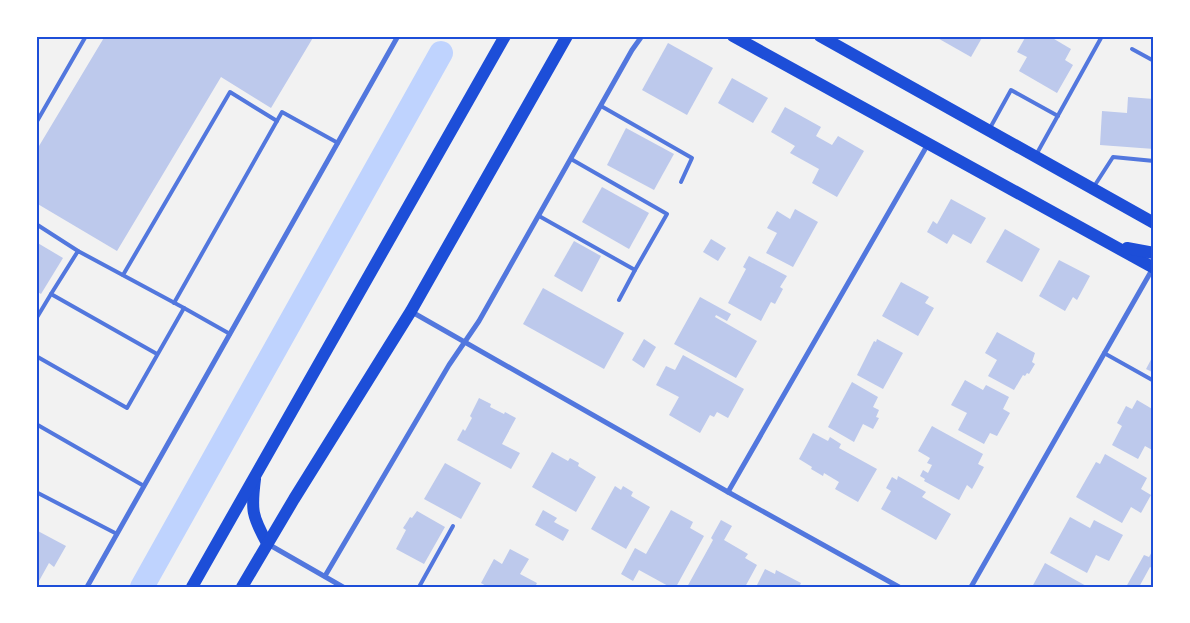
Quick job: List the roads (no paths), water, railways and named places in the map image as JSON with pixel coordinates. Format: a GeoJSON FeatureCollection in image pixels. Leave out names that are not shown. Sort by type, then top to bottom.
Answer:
{"type":"FeatureCollection","features":[{"type":"Feature","properties":{"kind":"main road"},"geometry":{"type":"LineString","coordinates":[[192,587],[504,36]]}},
{"type":"Feature","properties":{"kind":"main road"},"geometry":{"type":"LineString","coordinates":[[242,587],[267,543],[411,311],[567,36]]}},
{"type":"Feature","properties":{"kind":"main road"},"geometry":{"type":"LineString","coordinates":[[733,36],[1154,268]]}},
{"type":"Feature","properties":{"kind":"main road"},"geometry":{"type":"LineString","coordinates":[[820,36],[1154,223]]}},
{"type":"Feature","properties":{"kind":"main road"},"geometry":{"type":"LineString","coordinates":[[1112,244],[1154,254]]}},
{"type":"Feature","properties":{"kind":"main road"},"geometry":{"type":"LineString","coordinates":[[256,472],[252,503],[256,523],[267,543]]}},
{"type":"Feature","properties":{"kind":"street"},"geometry":{"type":"LineString","coordinates":[[87,587],[398,36]]}},
{"type":"Feature","properties":{"kind":"street"},"geometry":{"type":"LineString","coordinates":[[325,576],[449,365],[479,321],[632,50],[642,36]]}},
{"type":"Feature","properties":{"kind":"street"},"geometry":{"type":"LineString","coordinates":[[728,492],[928,144]]}},
{"type":"Feature","properties":{"kind":"street"},"geometry":{"type":"LineString","coordinates":[[971,587],[1154,268]]}},
{"type":"Feature","properties":{"kind":"street"},"geometry":{"type":"LineString","coordinates":[[411,311],[899,587]]}},
{"type":"Feature","properties":{"kind":"street"},"geometry":{"type":"LineString","coordinates":[[267,543],[343,587]]}},
{"type":"Feature","properties":{"kind":"lane"},"geometry":{"type":"LineString","coordinates":[[36,123],[86,36]]}},
{"type":"Feature","properties":{"kind":"lane"},"geometry":{"type":"LineString","coordinates":[[1035,156],[1101,38],[1097,36]]}},
{"type":"Feature","properties":{"kind":"lane"},"geometry":{"type":"LineString","coordinates":[[1132,49],[1154,61]]}},
{"type":"Feature","properties":{"kind":"lane"},"geometry":{"type":"LineString","coordinates":[[989,130],[1011,90],[1058,116]]}},
{"type":"Feature","properties":{"kind":"lane"},"geometry":{"type":"LineString","coordinates":[[123,275],[230,92],[277,120]]}},
{"type":"Feature","properties":{"kind":"lane"},"geometry":{"type":"LineString","coordinates":[[601,106],[692,158],[681,182]]}},
{"type":"Feature","properties":{"kind":"lane"},"geometry":{"type":"LineString","coordinates":[[174,302],[282,112],[338,143]]}},
{"type":"Feature","properties":{"kind":"lane"},"geometry":{"type":"LineString","coordinates":[[1093,189],[1113,156],[1154,161]]}},
{"type":"Feature","properties":{"kind":"lane"},"geometry":{"type":"LineString","coordinates":[[571,159],[666,214],[619,300]]}},
{"type":"Feature","properties":{"kind":"lane"},"geometry":{"type":"LineString","coordinates":[[539,216],[636,270]]}},
{"type":"Feature","properties":{"kind":"lane"},"geometry":{"type":"LineString","coordinates":[[36,224],[78,251],[230,334]]}},
{"type":"Feature","properties":{"kind":"lane"},"geometry":{"type":"LineString","coordinates":[[36,319],[78,251]]}},
{"type":"Feature","properties":{"kind":"lane"},"geometry":{"type":"LineString","coordinates":[[51,294],[157,354]]}},
{"type":"Feature","properties":{"kind":"lane"},"geometry":{"type":"LineString","coordinates":[[36,356],[127,408],[184,308]]}},
{"type":"Feature","properties":{"kind":"lane"},"geometry":{"type":"LineString","coordinates":[[1104,354],[1154,381]]}},
{"type":"Feature","properties":{"kind":"lane"},"geometry":{"type":"LineString","coordinates":[[36,424],[144,486]]}},
{"type":"Feature","properties":{"kind":"lane"},"geometry":{"type":"LineString","coordinates":[[36,492],[117,534]]}},
{"type":"Feature","properties":{"kind":"lane"},"geometry":{"type":"LineString","coordinates":[[419,587],[453,526]]}},
{"type":"Feature","properties":{"kind":"waterway"},"geometry":{"type":"LineString","coordinates":[[142,587],[441,53]]}}]}
